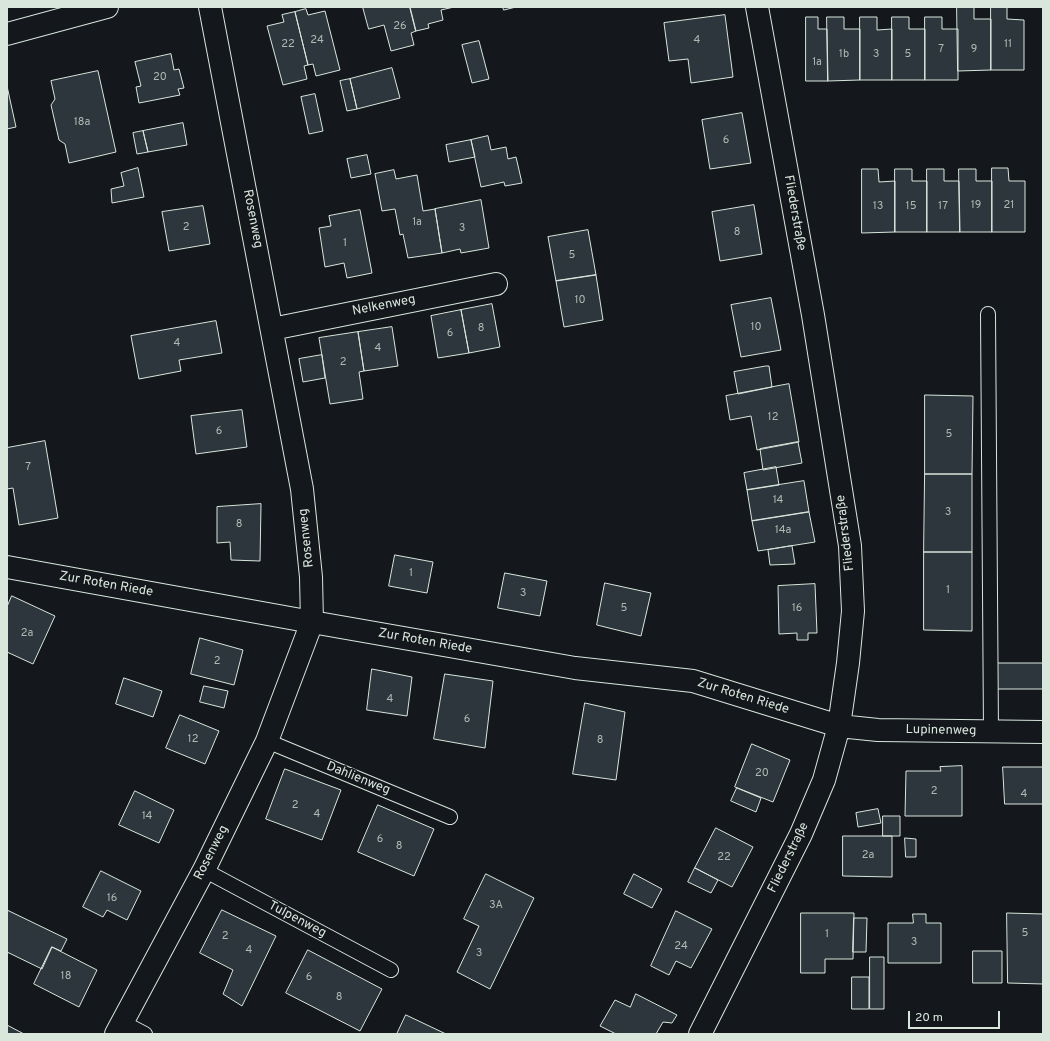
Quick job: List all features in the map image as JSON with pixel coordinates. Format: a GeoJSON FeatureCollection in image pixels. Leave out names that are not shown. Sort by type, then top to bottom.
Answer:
{"type":"FeatureCollection","features":[{"type":"Feature","properties":{"kind":"street"},"geometry":{"type":"LineString","coordinates":[[7,34],[107,7]]}},
{"type":"Feature","properties":{"kind":"street","name":"Rosenweg"},"geometry":{"type":"LineString","coordinates":[[119,1028],[204,870],[267,741],[312,622],[311,577],[302,489],[210,7]]}},
{"type":"Feature","properties":{"kind":"street","name":"Fliederstraße"},"geometry":{"type":"LineString","coordinates":[[700,1034],[802,834],[824,780],[839,726],[848,663],[853,611],[850,546],[813,315],[757,7]]}},
{"type":"Feature","properties":{"kind":"street","name":"Nelkenweg"},"geometry":{"type":"LineString","coordinates":[[272,329],[496,284]]}},
{"type":"Feature","properties":{"kind":"street","name":"Zur Roten Riede"},"geometry":{"type":"LineString","coordinates":[[7,567],[576,668],[693,681],[839,726]]}},
{"type":"Feature","properties":{"kind":"street","name":"Lupinenweg"},"geometry":{"type":"LineString","coordinates":[[839,726],[878,730],[1043,732]]}},
{"type":"Feature","properties":{"kind":"lane"},"geometry":{"type":"LineString","coordinates":[[988,314],[991,732]]}},
{"type":"Feature","properties":{"kind":"lane","name":"Dahlienweg"},"geometry":{"type":"LineString","coordinates":[[267,741],[450,817]]}},
{"type":"Feature","properties":{"kind":"lane","name":"Tulpenweg"},"geometry":{"type":"LineString","coordinates":[[204,870],[391,970]]}},
{"type":"Feature","properties":{"kind":"lane"},"geometry":{"type":"LineString","coordinates":[[119,1028],[145,1034]]}},
{"type":"Feature","properties":{"kind":"building"},"geometry":{"type":"Polygon","coordinates":[[[363,7],[410,7],[416,31],[411,33],[414,45],[391,51],[384,25],[369,29],[363,7]]]}},
{"type":"Feature","properties":{"kind":"building"},"geometry":{"type":"Polygon","coordinates":[[[410,7],[454,7],[441,10],[443,20],[428,24],[429,28],[416,31],[410,7]]]}},
{"type":"Feature","properties":{"kind":"building"},"geometry":{"type":"Polygon","coordinates":[[[503,7],[516,7],[504,10],[503,7]]]}},
{"type":"Feature","properties":{"kind":"building"},"geometry":{"type":"Polygon","coordinates":[[[957,7],[974,7],[974,19],[991,19],[991,70],[958,71],[957,7]]]}},
{"type":"Feature","properties":{"kind":"building"},"geometry":{"type":"Polygon","coordinates":[[[991,7],[1007,7],[1007,19],[1024,20],[1024,70],[991,70],[991,7]]]}},
{"type":"Feature","properties":{"kind":"building"},"geometry":{"type":"Polygon","coordinates":[[[306,9],[308,15],[325,11],[340,70],[316,76],[313,64],[308,65],[295,12],[306,9]]]}},
{"type":"Feature","properties":{"kind":"building"},"geometry":{"type":"Polygon","coordinates":[[[295,12],[308,65],[304,66],[307,79],[283,85],[267,26],[284,22],[282,15],[295,12]]]}},
{"type":"Feature","properties":{"kind":"building"},"geometry":{"type":"Polygon","coordinates":[[[725,15],[733,77],[691,83],[688,59],[669,61],[664,23],[725,15]]]}},
{"type":"Feature","properties":{"kind":"building"},"geometry":{"type":"Polygon","coordinates":[[[806,17],[818,17],[818,29],[827,29],[828,81],[806,81],[806,17]]]}},
{"type":"Feature","properties":{"kind":"building"},"geometry":{"type":"Polygon","coordinates":[[[827,17],[844,17],[844,29],[860,29],[860,80],[828,81],[827,17]]]}},
{"type":"Feature","properties":{"kind":"building"},"geometry":{"type":"Polygon","coordinates":[[[860,17],[877,17],[877,30],[892,29],[892,80],[860,80],[860,17]]]}},
{"type":"Feature","properties":{"kind":"building"},"geometry":{"type":"Polygon","coordinates":[[[892,17],[909,17],[909,29],[925,29],[925,80],[892,80],[892,17]]]}},
{"type":"Feature","properties":{"kind":"building"},"geometry":{"type":"Polygon","coordinates":[[[925,17],[942,17],[942,29],[958,29],[958,80],[925,80],[925,17]]]}},
{"type":"Feature","properties":{"kind":"building"},"geometry":{"type":"Polygon","coordinates":[[[479,41],[489,79],[472,83],[462,45],[479,41]]]}},
{"type":"Feature","properties":{"kind":"building"},"geometry":{"type":"Polygon","coordinates":[[[171,54],[174,70],[179,69],[184,88],[178,89],[180,95],[139,103],[136,87],[141,86],[135,62],[171,54]]]}},
{"type":"Feature","properties":{"kind":"building"},"geometry":{"type":"Polygon","coordinates":[[[392,68],[400,98],[357,109],[350,79],[392,68]]]}},
{"type":"Feature","properties":{"kind":"building"},"geometry":{"type":"Polygon","coordinates":[[[98,71],[116,152],[69,163],[65,144],[59,140],[51,105],[55,99],[51,81],[98,71]]]}},
{"type":"Feature","properties":{"kind":"building"},"geometry":{"type":"Polygon","coordinates":[[[350,79],[357,109],[347,111],[340,81],[350,79]]]}},
{"type":"Feature","properties":{"kind":"building"},"geometry":{"type":"Polygon","coordinates":[[[7,86],[16,127],[7,129],[7,86]]]}},
{"type":"Feature","properties":{"kind":"building"},"geometry":{"type":"Polygon","coordinates":[[[315,94],[323,131],[309,134],[301,97],[315,94]]]}},
{"type":"Feature","properties":{"kind":"building"},"geometry":{"type":"Polygon","coordinates":[[[742,113],[751,163],[710,169],[702,120],[742,113]]]}},
{"type":"Feature","properties":{"kind":"building"},"geometry":{"type":"Polygon","coordinates":[[[183,123],[187,145],[148,152],[143,131],[183,123]]]}},
{"type":"Feature","properties":{"kind":"building"},"geometry":{"type":"Polygon","coordinates":[[[143,131],[148,152],[137,154],[133,133],[143,131]]]}},
{"type":"Feature","properties":{"kind":"building"},"geometry":{"type":"Polygon","coordinates":[[[488,136],[491,150],[506,147],[508,159],[516,157],[522,183],[505,186],[504,182],[481,187],[471,140],[488,136]]]}},
{"type":"Feature","properties":{"kind":"building"},"geometry":{"type":"Polygon","coordinates":[[[471,140],[475,157],[449,162],[446,145],[471,140]]]}},
{"type":"Feature","properties":{"kind":"building"},"geometry":{"type":"Polygon","coordinates":[[[367,155],[371,174],[351,178],[347,159],[367,155]]]}},
{"type":"Feature","properties":{"kind":"building"},"geometry":{"type":"Polygon","coordinates":[[[138,168],[144,197],[112,203],[111,189],[124,186],[121,173],[138,168]]]}},
{"type":"Feature","properties":{"kind":"building"},"geometry":{"type":"Polygon","coordinates":[[[992,168],[1008,168],[1009,181],[1025,181],[1025,232],[992,232],[992,168]]]}},
{"type":"Feature","properties":{"kind":"building"},"geometry":{"type":"Polygon","coordinates":[[[862,169],[878,169],[879,182],[895,181],[895,232],[862,233],[862,169]]]}},
{"type":"Feature","properties":{"kind":"building"},"geometry":{"type":"Polygon","coordinates":[[[895,169],[912,169],[912,181],[927,181],[927,232],[895,232],[895,169]]]}},
{"type":"Feature","properties":{"kind":"building"},"geometry":{"type":"Polygon","coordinates":[[[927,169],[944,169],[944,181],[959,181],[960,232],[927,232],[927,169]]]}},
{"type":"Feature","properties":{"kind":"building"},"geometry":{"type":"Polygon","coordinates":[[[959,169],[976,169],[976,181],[992,181],[992,232],[960,232],[959,169]]]}},
{"type":"Feature","properties":{"kind":"building"},"geometry":{"type":"Polygon","coordinates":[[[394,170],[396,179],[417,175],[423,211],[435,209],[442,253],[408,258],[403,234],[400,235],[395,209],[382,211],[375,174],[394,170]]]}},
{"type":"Feature","properties":{"kind":"building"},"geometry":{"type":"Polygon","coordinates":[[[481,200],[489,248],[461,253],[460,249],[442,253],[435,209],[481,200]]]}},
{"type":"Feature","properties":{"kind":"building"},"geometry":{"type":"Polygon","coordinates":[[[754,205],[762,254],[720,261],[712,212],[754,205]]]}},
{"type":"Feature","properties":{"kind":"building"},"geometry":{"type":"Polygon","coordinates":[[[203,206],[210,244],[169,251],[162,212],[203,206]]]}},
{"type":"Feature","properties":{"kind":"building"},"geometry":{"type":"Polygon","coordinates":[[[360,210],[372,273],[347,278],[344,263],[325,267],[319,228],[331,226],[329,216],[360,210]]]}},
{"type":"Feature","properties":{"kind":"building"},"geometry":{"type":"Polygon","coordinates":[[[588,230],[596,275],[556,281],[548,237],[588,230]]]}},
{"type":"Feature","properties":{"kind":"building"},"geometry":{"type":"Polygon","coordinates":[[[596,275],[603,320],[564,327],[556,281],[596,275]]]}},
{"type":"Feature","properties":{"kind":"building"},"geometry":{"type":"Polygon","coordinates":[[[771,298],[781,350],[741,357],[731,305],[771,298]]]}},
{"type":"Feature","properties":{"kind":"building"},"geometry":{"type":"Polygon","coordinates":[[[492,304],[500,347],[469,353],[461,310],[492,304]]]}},
{"type":"Feature","properties":{"kind":"building"},"geometry":{"type":"Polygon","coordinates":[[[461,310],[469,353],[438,358],[431,316],[461,310]]]}},
{"type":"Feature","properties":{"kind":"building"},"geometry":{"type":"Polygon","coordinates":[[[216,321],[222,353],[179,360],[181,371],[139,379],[131,336],[216,321]]]}},
{"type":"Feature","properties":{"kind":"building"},"geometry":{"type":"Polygon","coordinates":[[[392,327],[398,366],[364,371],[358,332],[392,327]]]}},
{"type":"Feature","properties":{"kind":"building"},"geometry":{"type":"Polygon","coordinates":[[[358,332],[364,371],[359,372],[363,399],[330,404],[319,338],[358,332]]]}},
{"type":"Feature","properties":{"kind":"building"},"geometry":{"type":"Polygon","coordinates":[[[322,355],[325,378],[303,382],[299,359],[322,355]]]}},
{"type":"Feature","properties":{"kind":"building"},"geometry":{"type":"Polygon","coordinates":[[[769,366],[772,387],[738,394],[734,372],[769,366]]]}},
{"type":"Feature","properties":{"kind":"building"},"geometry":{"type":"Polygon","coordinates":[[[789,384],[799,442],[757,450],[751,416],[730,420],[726,396],[789,384]]]}},
{"type":"Feature","properties":{"kind":"building"},"geometry":{"type":"Polygon","coordinates":[[[925,395],[973,396],[972,474],[925,474],[925,395]]]}},
{"type":"Feature","properties":{"kind":"building"},"geometry":{"type":"Polygon","coordinates":[[[242,410],[247,447],[196,454],[191,416],[242,410]]]}},
{"type":"Feature","properties":{"kind":"building"},"geometry":{"type":"Polygon","coordinates":[[[45,441],[58,518],[19,525],[13,488],[7,489],[7,448],[45,441]]]}},
{"type":"Feature","properties":{"kind":"building"},"geometry":{"type":"Polygon","coordinates":[[[798,442],[802,463],[763,470],[760,449],[798,442]]]}},
{"type":"Feature","properties":{"kind":"building"},"geometry":{"type":"Polygon","coordinates":[[[776,467],[779,485],[747,490],[744,473],[776,467]]]}},
{"type":"Feature","properties":{"kind":"building"},"geometry":{"type":"Polygon","coordinates":[[[925,474],[972,474],[972,552],[924,552],[925,474]]]}},
{"type":"Feature","properties":{"kind":"building"},"geometry":{"type":"Polygon","coordinates":[[[804,481],[809,512],[752,521],[747,490],[804,481]]]}},
{"type":"Feature","properties":{"kind":"building"},"geometry":{"type":"Polygon","coordinates":[[[261,504],[260,561],[231,560],[230,542],[217,543],[217,507],[261,504]]]}},
{"type":"Feature","properties":{"kind":"building"},"geometry":{"type":"Polygon","coordinates":[[[809,512],[815,542],[758,551],[752,521],[809,512]]]}},
{"type":"Feature","properties":{"kind":"building"},"geometry":{"type":"Polygon","coordinates":[[[792,546],[795,564],[770,565],[768,550],[792,546]]]}},
{"type":"Feature","properties":{"kind":"building"},"geometry":{"type":"Polygon","coordinates":[[[924,552],[972,552],[972,631],[924,630],[924,552]]]}},
{"type":"Feature","properties":{"kind":"building"},"geometry":{"type":"Polygon","coordinates":[[[395,555],[433,562],[427,593],[389,586],[395,555]]]}},
{"type":"Feature","properties":{"kind":"building"},"geometry":{"type":"Polygon","coordinates":[[[505,573],[547,581],[540,616],[498,608],[505,573]]]}},
{"type":"Feature","properties":{"kind":"building"},"geometry":{"type":"Polygon","coordinates":[[[605,583],[651,593],[641,636],[597,625],[605,583]]]}},
{"type":"Feature","properties":{"kind":"building"},"geometry":{"type":"Polygon","coordinates":[[[815,584],[817,633],[808,633],[808,640],[797,640],[797,633],[779,634],[778,586],[815,584]]]}},
{"type":"Feature","properties":{"kind":"building"},"geometry":{"type":"Polygon","coordinates":[[[12,596],[55,616],[33,664],[7,652],[7,607],[12,596]]]}},
{"type":"Feature","properties":{"kind":"building"},"geometry":{"type":"Polygon","coordinates":[[[200,638],[243,650],[234,685],[191,674],[200,638]]]}},
{"type":"Feature","properties":{"kind":"building"},"geometry":{"type":"Polygon","coordinates":[[[996,663],[1043,663],[1043,689],[996,689],[996,663]]]}},
{"type":"Feature","properties":{"kind":"building"},"geometry":{"type":"Polygon","coordinates":[[[372,669],[412,677],[407,716],[367,710],[372,669]]]}},
{"type":"Feature","properties":{"kind":"building"},"geometry":{"type":"Polygon","coordinates":[[[445,674],[493,681],[485,748],[434,739],[445,674]]]}},
{"type":"Feature","properties":{"kind":"building"},"geometry":{"type":"Polygon","coordinates":[[[124,678],[162,691],[153,717],[116,704],[124,678]]]}},
{"type":"Feature","properties":{"kind":"building"},"geometry":{"type":"Polygon","coordinates":[[[204,686],[228,691],[224,708],[200,702],[204,686]]]}},
{"type":"Feature","properties":{"kind":"building"},"geometry":{"type":"Polygon","coordinates":[[[585,703],[625,712],[616,780],[573,774],[585,703]]]}},
{"type":"Feature","properties":{"kind":"building"},"geometry":{"type":"Polygon","coordinates":[[[180,715],[219,731],[205,764],[166,748],[180,715]]]}},
{"type":"Feature","properties":{"kind":"building"},"geometry":{"type":"Polygon","coordinates":[[[752,744],[790,760],[773,802],[735,787],[752,744]]]}},
{"type":"Feature","properties":{"kind":"building"},"geometry":{"type":"Polygon","coordinates":[[[962,766],[962,816],[905,816],[906,771],[941,771],[940,767],[962,766]]]}},
{"type":"Feature","properties":{"kind":"building"},"geometry":{"type":"Polygon","coordinates":[[[1003,767],[1043,767],[1043,804],[1005,804],[1003,767]]]}},
{"type":"Feature","properties":{"kind":"building"},"geometry":{"type":"Polygon","coordinates":[[[285,769],[341,790],[322,840],[266,819],[285,769]]]}},
{"type":"Feature","properties":{"kind":"building"},"geometry":{"type":"Polygon","coordinates":[[[737,788],[761,798],[756,812],[731,801],[737,788]]]}},
{"type":"Feature","properties":{"kind":"building"},"geometry":{"type":"Polygon","coordinates":[[[135,791],[174,810],[159,843],[119,825],[135,791]]]}},
{"type":"Feature","properties":{"kind":"building"},"geometry":{"type":"Polygon","coordinates":[[[378,805],[434,829],[414,876],[358,852],[378,805]]]}},
{"type":"Feature","properties":{"kind":"building"},"geometry":{"type":"Polygon","coordinates":[[[878,809],[881,823],[858,827],[856,813],[878,809]]]}},
{"type":"Feature","properties":{"kind":"building"},"geometry":{"type":"Polygon","coordinates":[[[883,816],[900,816],[900,836],[883,836],[883,816]]]}},
{"type":"Feature","properties":{"kind":"building"},"geometry":{"type":"Polygon","coordinates":[[[716,828],[753,847],[732,887],[695,868],[716,828]]]}},
{"type":"Feature","properties":{"kind":"building"},"geometry":{"type":"Polygon","coordinates":[[[843,836],[892,836],[892,877],[843,876],[843,836]]]}},
{"type":"Feature","properties":{"kind":"building"},"geometry":{"type":"Polygon","coordinates":[[[905,838],[916,839],[916,857],[906,857],[905,838]]]}},
{"type":"Feature","properties":{"kind":"building"},"geometry":{"type":"Polygon","coordinates":[[[695,868],[718,880],[711,893],[688,882],[695,868]]]}},
{"type":"Feature","properties":{"kind":"building"},"geometry":{"type":"Polygon","coordinates":[[[101,871],[141,891],[127,920],[107,910],[103,917],[83,907],[101,871]]]}},
{"type":"Feature","properties":{"kind":"building"},"geometry":{"type":"Polygon","coordinates":[[[486,874],[534,898],[490,989],[457,972],[479,926],[464,919],[486,874]]]}},
{"type":"Feature","properties":{"kind":"building"},"geometry":{"type":"Polygon","coordinates":[[[634,874],[662,889],[652,908],[624,894],[634,874]]]}},
{"type":"Feature","properties":{"kind":"building"},"geometry":{"type":"Polygon","coordinates":[[[7,910],[67,939],[61,951],[52,947],[42,969],[7,952],[7,910]]]}},
{"type":"Feature","properties":{"kind":"building"},"geometry":{"type":"Polygon","coordinates":[[[222,910],[276,936],[242,1006],[223,994],[233,970],[200,953],[222,910]]]}},
{"type":"Feature","properties":{"kind":"building"},"geometry":{"type":"Polygon","coordinates":[[[676,911],[712,929],[691,968],[676,961],[669,975],[651,966],[676,911]]]}},
{"type":"Feature","properties":{"kind":"building"},"geometry":{"type":"Polygon","coordinates":[[[801,913],[854,913],[853,959],[825,959],[825,973],[801,973],[801,913]]]}},
{"type":"Feature","properties":{"kind":"building"},"geometry":{"type":"Polygon","coordinates":[[[1007,913],[1043,914],[1043,984],[1008,983],[1007,913]]]}},
{"type":"Feature","properties":{"kind":"building"},"geometry":{"type":"Polygon","coordinates":[[[913,914],[926,914],[926,923],[941,923],[941,963],[888,963],[888,923],[913,923],[913,914]]]}},
{"type":"Feature","properties":{"kind":"building"},"geometry":{"type":"Polygon","coordinates":[[[854,918],[867,918],[866,952],[853,952],[854,918]]]}},
{"type":"Feature","properties":{"kind":"building"},"geometry":{"type":"Polygon","coordinates":[[[52,947],[97,970],[79,1007],[34,984],[52,947]]]}},
{"type":"Feature","properties":{"kind":"building"},"geometry":{"type":"Polygon","coordinates":[[[308,950],[382,989],[360,1031],[286,993],[308,950]]]}},
{"type":"Feature","properties":{"kind":"building"},"geometry":{"type":"Polygon","coordinates":[[[973,951],[1002,951],[1002,983],[973,983],[973,951]]]}},
{"type":"Feature","properties":{"kind":"building"},"geometry":{"type":"Polygon","coordinates":[[[870,957],[884,957],[884,1009],[870,1009],[870,957]]]}},
{"type":"Feature","properties":{"kind":"building"},"geometry":{"type":"Polygon","coordinates":[[[852,977],[869,977],[869,1009],[852,1009],[852,977]]]}},
{"type":"Feature","properties":{"kind":"building"},"geometry":{"type":"Polygon","coordinates":[[[636,994],[677,1015],[672,1023],[663,1022],[656,1034],[616,1034],[600,1026],[615,1000],[630,1007],[636,994]]]}},
{"type":"Feature","properties":{"kind":"building"},"geometry":{"type":"Polygon","coordinates":[[[406,1015],[446,1034],[397,1034],[406,1015]]]}},
{"type":"Feature","properties":{"kind":"building"},"geometry":{"type":"Polygon","coordinates":[[[7,1025],[24,1034],[7,1034],[7,1025]]]}}]}
